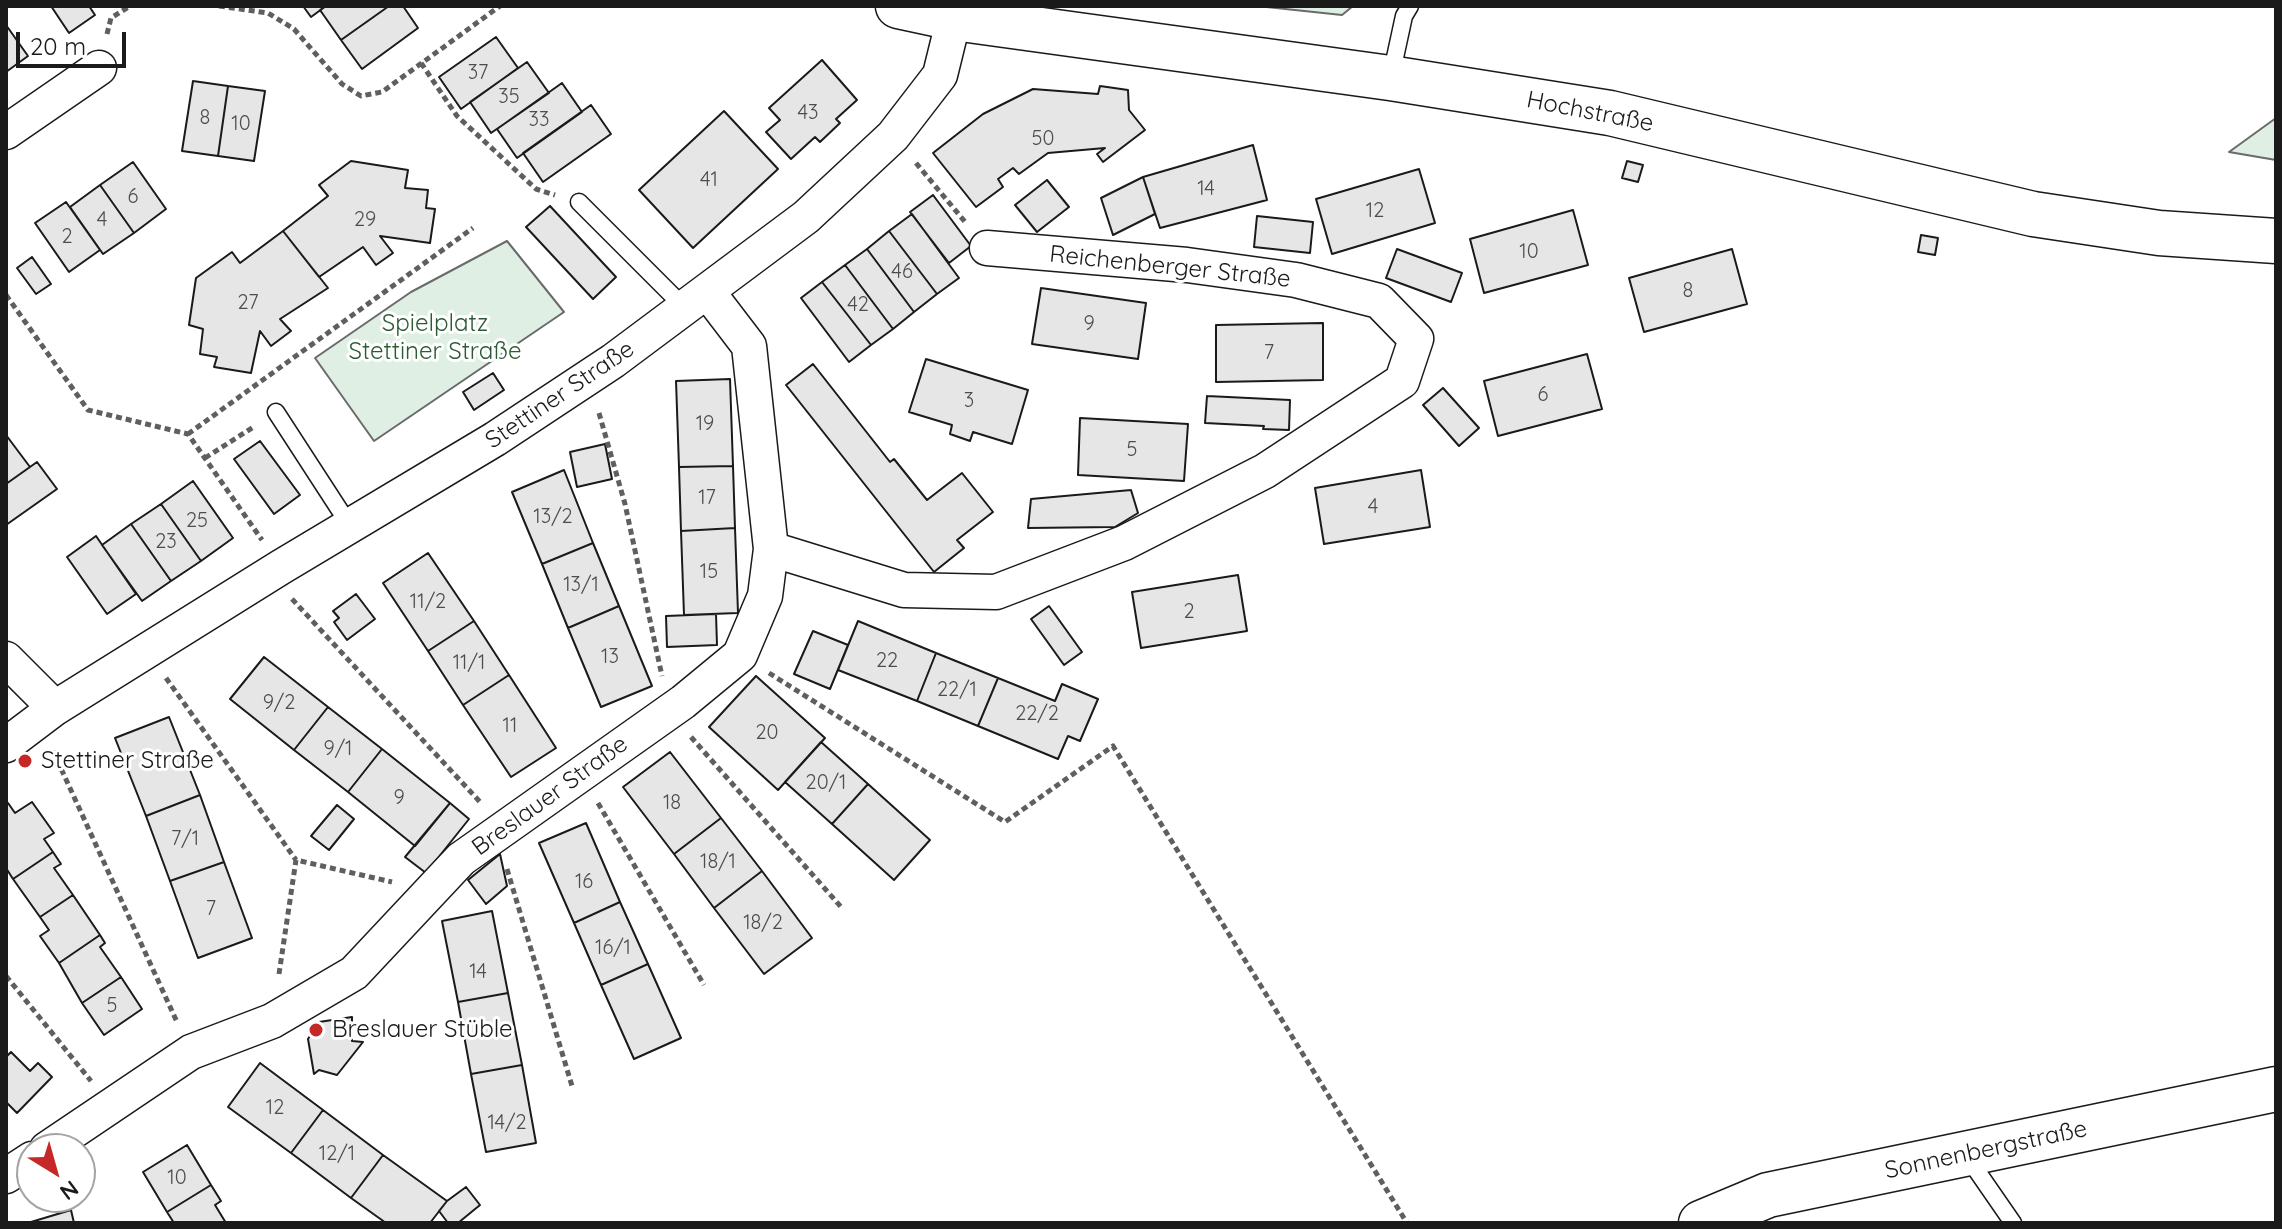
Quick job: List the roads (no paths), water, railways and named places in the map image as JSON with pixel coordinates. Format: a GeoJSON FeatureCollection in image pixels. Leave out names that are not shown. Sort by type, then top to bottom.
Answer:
{"type":"FeatureCollection","features":[{"type":"Feature","properties":{"kind":"main road","name":"Hochstraße"},"geometry":{"type":"LineString","coordinates":[[898,6],[954,18],[1390,78],[1610,113],[2033,214],[2159,233],[2276,241]]}},
{"type":"Feature","properties":{"kind":"main road","name":"Sonnenbergstraße"},"geometry":{"type":"LineString","coordinates":[[1701,1223],[1768,1195],[2276,1089]]}},
{"type":"Feature","properties":{"kind":"street","name":"Stettiner Straße"},"geometry":{"type":"LineString","coordinates":[[6,745],[147,651],[535,413],[613,361],[806,217],[893,136],[940,75],[954,18]]}},
{"type":"Feature","properties":{"kind":"street"},"geometry":{"type":"LineString","coordinates":[[6,132],[99,68]]}},
{"type":"Feature","properties":{"kind":"street","name":"Reichenberger Straße"},"geometry":{"type":"LineString","coordinates":[[771,549],[904,590],[996,592],[1124,543],[1265,471],[1402,381],[1416,339],[1379,301],[1296,280],[1187,265],[987,248]]}},
{"type":"Feature","properties":{"kind":"street","name":"Breslauer Straße"},"geometry":{"type":"LineString","coordinates":[[71,1133],[191,1052],[272,1021],[354,973],[461,859],[683,702],[740,655],[765,596],[771,549],[749,346],[696,300]]}},
{"type":"Feature","properties":{"kind":"street"},"geometry":{"type":"LineString","coordinates":[[6,659],[47,715]]}},
{"type":"Feature","properties":{"kind":"lane"},"geometry":{"type":"LineString","coordinates":[[1390,78],[1404,16],[1410,6]]}},
{"type":"Feature","properties":{"kind":"lane"},"geometry":{"type":"LineString","coordinates":[[579,202],[696,300]]}},
{"type":"Feature","properties":{"kind":"lane"},"geometry":{"type":"LineString","coordinates":[[276,412],[350,526]]}},
{"type":"Feature","properties":{"kind":"lane"},"geometry":{"type":"LineString","coordinates":[[1966,1154],[2013,1223]]}},
{"type":"Feature","properties":{"kind":"place","name":"Stettiner Straße"},"geometry":{"type":"Point","coordinates":[25,761]}},
{"type":"Feature","properties":{"kind":"place","name":"Breslauer Stüble"},"geometry":{"type":"Point","coordinates":[316,1030]}},
{"type":"Feature","properties":{"kind":"park label","name":"Spielplatz Stettiner Straße"},"geometry":{"type":"Point","coordinates":[435,338]}}]}
